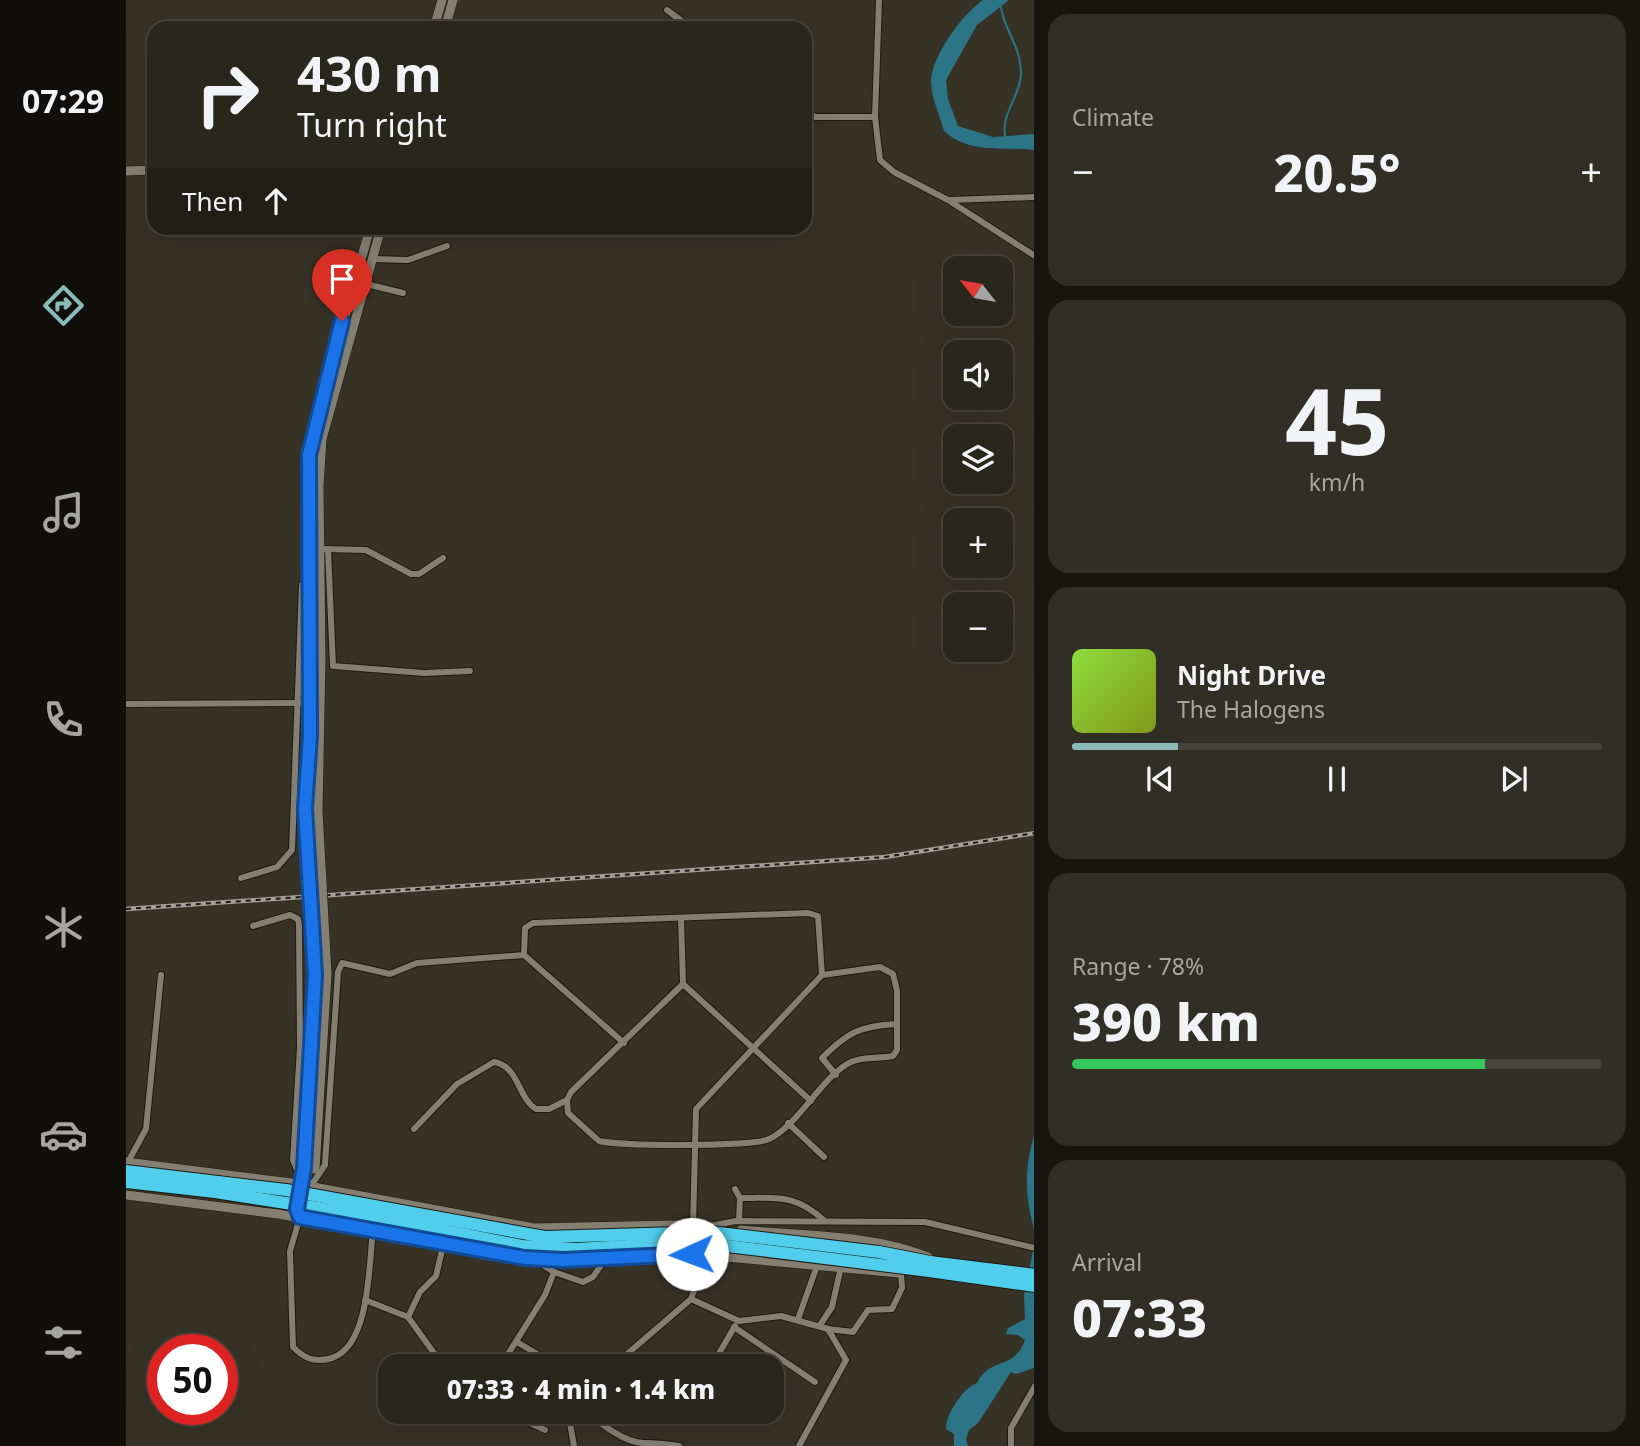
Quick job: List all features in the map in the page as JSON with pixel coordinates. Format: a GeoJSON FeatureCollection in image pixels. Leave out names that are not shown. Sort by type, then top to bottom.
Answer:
{"type":"FeatureCollection","features":[{"type":"Feature","properties":{"kind":"highway"},"geometry":{"type":"LineString","coordinates":[[126,1163],[545,1237],[711,1232],[879,1252],[951,1271],[1005,1277],[1034,1275]]}},
{"type":"Feature","properties":{"kind":"highway"},"geometry":{"type":"LineString","coordinates":[[126,1182],[215,1192],[376,1217],[522,1246],[575,1249],[664,1244],[719,1245],[929,1266]]}},
{"type":"Feature","properties":{"kind":"highway"},"geometry":{"type":"LineString","coordinates":[[1005,1277],[1034,1286]]}},
{"type":"Feature","properties":{"kind":"main road"},"geometry":{"type":"LineString","coordinates":[[436,21],[442,0]]}},
{"type":"Feature","properties":{"kind":"main road"},"geometry":{"type":"LineString","coordinates":[[447,21],[453,0]]}},
{"type":"Feature","properties":{"kind":"main road"},"geometry":{"type":"LineString","coordinates":[[126,171],[147,170]]}},
{"type":"Feature","properties":{"kind":"main road"},"geometry":{"type":"LineString","coordinates":[[300,1217],[306,1211],[313,1185],[310,1168],[315,975],[305,808],[310,736],[308,550],[311,437],[375,235]]}},
{"type":"Feature","properties":{"kind":"main road"},"geometry":{"type":"LineString","coordinates":[[300,1217],[297,1209],[302,1183],[310,1168],[327,974],[318,811],[324,549],[322,439],[373,259],[376,235]]}},
{"type":"Feature","properties":{"kind":"main road"},"geometry":{"type":"LineString","coordinates":[[310,658],[321,657]]}},
{"type":"Feature","properties":{"kind":"main road"},"geometry":{"type":"LineString","coordinates":[[126,1163],[302,1183],[534,1228],[693,1225],[906,1248],[951,1271]]}},
{"type":"Feature","properties":{"kind":"main road"},"geometry":{"type":"LineString","coordinates":[[126,1195],[300,1217],[531,1258],[692,1254],[901,1273],[951,1271]]}},
{"type":"Feature","properties":{"kind":"street"},"geometry":{"type":"LineString","coordinates":[[879,0],[875,117],[880,160],[894,172],[948,200],[1034,256]]}},
{"type":"Feature","properties":{"kind":"street"},"geometry":{"type":"LineString","coordinates":[[667,10],[682,21]]}},
{"type":"Feature","properties":{"kind":"street"},"geometry":{"type":"LineString","coordinates":[[812,116],[875,117]]}},
{"type":"Feature","properties":{"kind":"street"},"geometry":{"type":"LineString","coordinates":[[948,200],[1034,197]]}},
{"type":"Feature","properties":{"kind":"street"},"geometry":{"type":"LineString","coordinates":[[373,259],[408,260],[447,246]]}},
{"type":"Feature","properties":{"kind":"street"},"geometry":{"type":"LineString","coordinates":[[366,284],[403,293]]}},
{"type":"Feature","properties":{"kind":"street"},"geometry":{"type":"LineString","coordinates":[[324,549],[333,666],[424,673],[470,671]]}},
{"type":"Feature","properties":{"kind":"street"},"geometry":{"type":"LineString","coordinates":[[308,550],[366,550],[411,574],[419,574],[443,558]]}},
{"type":"Feature","properties":{"kind":"street"},"geometry":{"type":"LineString","coordinates":[[241,878],[277,867],[292,850],[302,585],[309,584]]}},
{"type":"Feature","properties":{"kind":"street"},"geometry":{"type":"LineString","coordinates":[[126,704],[299,703]]}},
{"type":"Feature","properties":{"kind":"street"},"geometry":{"type":"LineString","coordinates":[[524,955],[525,928],[533,923],[814,914],[820,920],[822,975]]}},
{"type":"Feature","properties":{"kind":"street"},"geometry":{"type":"LineString","coordinates":[[253,926],[289,915],[298,919],[300,1048],[293,1160],[302,1183]]}},
{"type":"Feature","properties":{"kind":"street"},"geometry":{"type":"LineString","coordinates":[[627,1354],[691,1299],[695,1288],[692,1254],[693,1225],[695,1144],[696,1109],[822,975],[880,967],[889,970],[897,991],[897,1050],[893,1056],[850,1062],[788,1123],[765,1140],[695,1144],[598,1141],[568,1113],[567,1100],[571,1092],[683,984],[681,918]]}},
{"type":"Feature","properties":{"kind":"street"},"geometry":{"type":"LineString","coordinates":[[313,1185],[325,1165],[338,972],[342,963],[390,974],[417,963],[524,955],[624,1043]]}},
{"type":"Feature","properties":{"kind":"street"},"geometry":{"type":"LineString","coordinates":[[126,1163],[146,1129],[161,975]]}},
{"type":"Feature","properties":{"kind":"street"},"geometry":{"type":"LineString","coordinates":[[683,984],[755,1046],[811,1101]]}},
{"type":"Feature","properties":{"kind":"street"},"geometry":{"type":"LineString","coordinates":[[836,1075],[822,1058],[846,1036],[866,1026],[897,1024]]}},
{"type":"Feature","properties":{"kind":"street"},"geometry":{"type":"LineString","coordinates":[[414,1129],[457,1084],[494,1062],[500,1063],[515,1076],[523,1095],[536,1109],[550,1109],[567,1100]]}},
{"type":"Feature","properties":{"kind":"street"},"geometry":{"type":"LineString","coordinates":[[788,1123],[824,1157]]}},
{"type":"Feature","properties":{"kind":"street"},"geometry":{"type":"LineString","coordinates":[[735,1189],[740,1198],[740,1221]]}},
{"type":"Feature","properties":{"kind":"street"},"geometry":{"type":"LineString","coordinates":[[740,1198],[788,1198],[809,1207],[825,1221]]}},
{"type":"Feature","properties":{"kind":"street"},"geometry":{"type":"LineString","coordinates":[[300,1217],[290,1251],[293,1347],[303,1357],[320,1362],[344,1354],[359,1332],[373,1229]]}},
{"type":"Feature","properties":{"kind":"street"},"geometry":{"type":"LineString","coordinates":[[706,1226],[740,1221],[925,1222],[1034,1248]]}},
{"type":"Feature","properties":{"kind":"street"},"geometry":{"type":"LineString","coordinates":[[834,1239],[836,1221]]}},
{"type":"Feature","properties":{"kind":"street"},"geometry":{"type":"LineString","coordinates":[[408,1317],[420,1292],[436,1276],[444,1242]]}},
{"type":"Feature","properties":{"kind":"street"},"geometry":{"type":"LineString","coordinates":[[531,1258],[554,1272],[578,1281],[589,1281],[606,1258]]}},
{"type":"Feature","properties":{"kind":"street"},"geometry":{"type":"LineString","coordinates":[[798,1319],[817,1266]]}},
{"type":"Feature","properties":{"kind":"street"},"geometry":{"type":"LineString","coordinates":[[820,1325],[832,1307],[841,1268]]}},
{"type":"Feature","properties":{"kind":"street"},"geometry":{"type":"LineString","coordinates":[[509,1354],[545,1295],[554,1272]]}},
{"type":"Feature","properties":{"kind":"street"},"geometry":{"type":"LineString","coordinates":[[719,1354],[736,1324],[769,1316],[798,1319],[828,1329],[853,1332],[868,1310],[892,1309],[902,1288],[901,1273]]}},
{"type":"Feature","properties":{"kind":"street"},"geometry":{"type":"LineString","coordinates":[[691,1299],[736,1324],[815,1382]]}},
{"type":"Feature","properties":{"kind":"street"},"geometry":{"type":"LineString","coordinates":[[365,1300],[408,1317],[435,1354]]}},
{"type":"Feature","properties":{"kind":"street"},"geometry":{"type":"LineString","coordinates":[[799,1446],[846,1360],[828,1329]]}},
{"type":"Feature","properties":{"kind":"street"},"geometry":{"type":"LineString","coordinates":[[517,1342],[537,1354]]}},
{"type":"Feature","properties":{"kind":"street"},"geometry":{"type":"LineString","coordinates":[[1011,1446],[1011,1429],[1034,1386]]}},
{"type":"Feature","properties":{"kind":"street"},"geometry":{"type":"LineString","coordinates":[[532,1424],[545,1430]]}},
{"type":"Feature","properties":{"kind":"street"},"geometry":{"type":"LineString","coordinates":[[570,1424],[574,1446]]}},
{"type":"Feature","properties":{"kind":"street"},"geometry":{"type":"LineString","coordinates":[[604,1424],[643,1443],[659,1441],[679,1446]]}},
{"type":"Feature","properties":{"kind":"water"},"geometry":{"type":"Polygon","coordinates":[[[983,0],[1009,0],[977,25],[946,80],[948,99],[958,126],[993,137],[1034,134],[1034,150],[976,147],[954,139],[944,131],[933,95],[932,73],[942,49],[957,25],[983,0]]]}},
{"type":"Feature","properties":{"kind":"water"},"geometry":{"type":"Polygon","coordinates":[[[1034,1136],[1034,1229],[1027,1182],[1034,1136]]]}},
{"type":"Feature","properties":{"kind":"water"},"geometry":{"type":"Polygon","coordinates":[[[1034,1246],[1034,1368],[1016,1374],[1011,1372],[978,1423],[969,1430],[966,1439],[968,1446],[954,1446],[954,1434],[946,1429],[956,1402],[988,1369],[1015,1356],[1025,1340],[1018,1335],[1006,1334],[1008,1328],[1025,1319],[1024,1295],[1034,1246]]]}},
{"type":"Feature","properties":{"kind":"waterway"},"geometry":{"type":"LineString","coordinates":[[1001,7],[1018,55],[1021,73],[1018,89],[1008,112],[1005,136]]}},
{"type":"Feature","properties":{"kind":"railway"},"geometry":{"type":"LineString","coordinates":[[126,909],[885,857],[1034,833]]}},
{"type":"Feature","properties":{"kind":"route"},"geometry":{"type":"LineString","coordinates":[[342,321],[311,437],[309,455],[310,736],[305,808],[315,975],[304,1168],[297,1209],[300,1217],[525,1258],[563,1260],[692,1254]]}}]}
